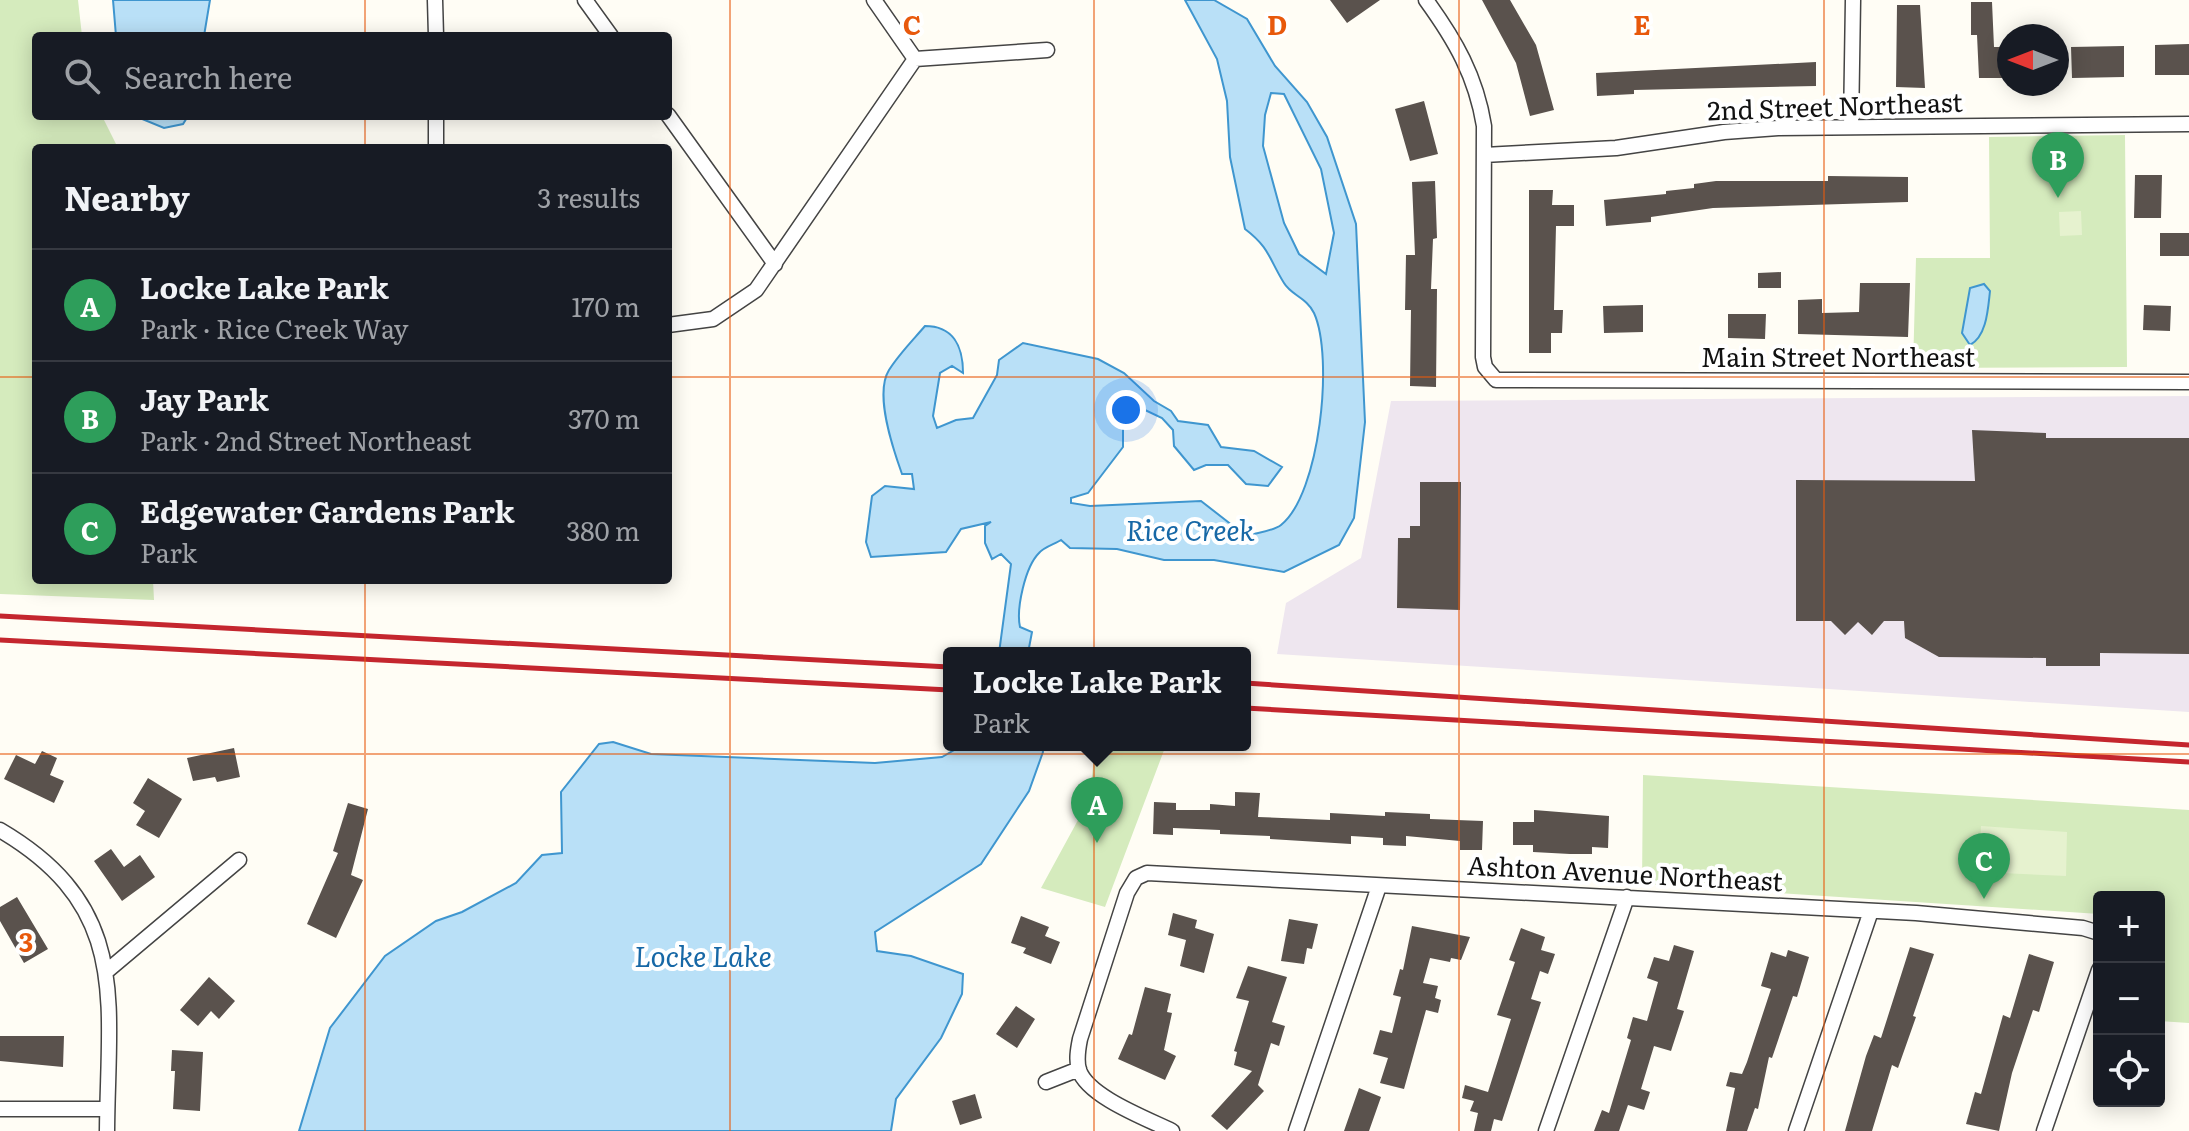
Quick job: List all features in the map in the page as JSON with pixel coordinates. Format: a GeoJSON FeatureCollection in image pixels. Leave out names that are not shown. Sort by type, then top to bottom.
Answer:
{"type":"FeatureCollection","features":[{"type":"Feature","properties":{"kind":"street"},"geometry":{"type":"LineString","coordinates":[[435,0],[436,32]]}},
{"type":"Feature","properties":{"kind":"street"},"geometry":{"type":"LineString","coordinates":[[585,0],[608,32]]}},
{"type":"Feature","properties":{"kind":"street"},"geometry":{"type":"LineString","coordinates":[[874,0],[915,59]]}},
{"type":"Feature","properties":{"kind":"street"},"geometry":{"type":"LineString","coordinates":[[1426,0],[1449,32],[1474,79],[1484,126],[1484,155]]}},
{"type":"Feature","properties":{"kind":"street"},"geometry":{"type":"LineString","coordinates":[[1851,127],[1853,0]]}},
{"type":"Feature","properties":{"kind":"street"},"geometry":{"type":"LineString","coordinates":[[915,59],[1047,50]]}},
{"type":"Feature","properties":{"kind":"street"},"geometry":{"type":"LineString","coordinates":[[672,324],[713,319],[756,290],[915,59]]}},
{"type":"Feature","properties":{"kind":"street"},"geometry":{"type":"LineString","coordinates":[[436,120],[436,144]]}},
{"type":"Feature","properties":{"kind":"street"},"geometry":{"type":"LineString","coordinates":[[672,120],[775,264]]}},
{"type":"Feature","properties":{"kind":"street","name":"2nd Street Northeast"},"geometry":{"type":"LineString","coordinates":[[1484,155],[1616,148],[1724,132],[1851,127],[2189,124]]}},
{"type":"Feature","properties":{"kind":"street","name":"Main Street Northeast"},"geometry":{"type":"LineString","coordinates":[[1484,155],[1483,357],[1489,375],[1506,382],[2189,382]]}},
{"type":"Feature","properties":{"kind":"street"},"geometry":{"type":"LineString","coordinates":[[0,830],[55,868],[95,929],[107,971],[107,1131]]}},
{"type":"Feature","properties":{"kind":"street"},"geometry":{"type":"LineString","coordinates":[[107,971],[239,860]]}},
{"type":"Feature","properties":{"kind":"street","name":"Ashton Avenue Northeast"},"geometry":{"type":"LineString","coordinates":[[1079,1069],[1080,1039],[1127,893],[1136,878],[1147,873],[1871,911],[2093,931]]}},
{"type":"Feature","properties":{"kind":"street"},"geometry":{"type":"LineString","coordinates":[[1296,1131],[1379,886]]}},
{"type":"Feature","properties":{"kind":"street"},"geometry":{"type":"LineString","coordinates":[[1546,1131],[1627,897]]}},
{"type":"Feature","properties":{"kind":"street"},"geometry":{"type":"LineString","coordinates":[[1796,1131],[1871,911]]}},
{"type":"Feature","properties":{"kind":"street"},"geometry":{"type":"LineString","coordinates":[[2044,1131],[2093,988]]}},
{"type":"Feature","properties":{"kind":"street"},"geometry":{"type":"LineString","coordinates":[[1046,1082],[1079,1069],[1090,1086],[1101,1095],[1172,1131]]}},
{"type":"Feature","properties":{"kind":"street"},"geometry":{"type":"LineString","coordinates":[[0,1109],[107,1109]]}},
{"type":"Feature","properties":{"kind":"shaded area"},"geometry":{"type":"Polygon","coordinates":[[[2189,396],[2189,712],[1277,654],[1286,603],[1361,558],[1391,401],[2189,396]]]}},
{"type":"Feature","properties":{"kind":"green space"},"geometry":{"type":"Polygon","coordinates":[[[0,0],[78,0],[82,32],[32,32],[32,120],[104,120],[116,144],[32,144],[32,584],[153,584],[154,600],[0,594],[0,0]]]}},
{"type":"Feature","properties":{"kind":"green space"},"geometry":{"type":"Polygon","coordinates":[[[2125,135],[2127,367],[1913,368],[1916,258],[1990,258],[1989,137],[2125,135]]]}},
{"type":"Feature","properties":{"kind":"green space"},"geometry":{"type":"Polygon","coordinates":[[[2081,211],[2082,235],[2060,236],[2059,212],[2081,211]]]}},
{"type":"Feature","properties":{"kind":"green space"},"geometry":{"type":"Polygon","coordinates":[[[1094,751],[1164,751],[1105,907],[1041,888],[1090,798],[1094,751]]]}},
{"type":"Feature","properties":{"kind":"green space"},"geometry":{"type":"Polygon","coordinates":[[[1643,775],[2189,810],[2189,1023],[2165,1021],[2165,891],[2093,891],[2093,914],[1642,884],[1643,775]]]}},
{"type":"Feature","properties":{"kind":"green space"},"geometry":{"type":"Polygon","coordinates":[[[1981,826],[2067,832],[2066,876],[1979,872],[1981,826]]]}},
{"type":"Feature","properties":{"kind":"water"},"geometry":{"type":"Polygon","coordinates":[[[113,0],[210,0],[205,32],[116,32],[113,0]]]}},
{"type":"Feature","properties":{"kind":"water","name":"Rice Creek"},"geometry":{"type":"Polygon","coordinates":[[[1185,0],[1214,0],[1247,19],[1275,66],[1307,102],[1327,137],[1356,224],[1365,422],[1354,518],[1339,545],[1284,572],[1214,560],[1164,560],[1117,549],[1070,548],[1061,540],[1039,553],[1026,578],[1019,619],[1020,627],[1032,632],[1029,647],[1000,647],[1011,564],[1001,554],[992,559],[985,543],[985,526],[991,522],[961,529],[946,552],[871,557],[866,542],[872,496],[885,486],[914,489],[912,474],[902,474],[894,451],[886,422],[883,393],[889,370],[925,326],[949,334],[958,346],[963,363],[963,373],[952,366],[940,373],[933,416],[937,428],[956,420],[973,418],[997,375],[999,360],[1023,343],[1098,359],[1124,373],[1154,401],[1171,411],[1178,421],[1208,425],[1221,447],[1254,451],[1282,467],[1268,486],[1246,484],[1228,465],[1206,465],[1194,470],[1174,446],[1173,430],[1162,418],[1143,409],[1126,409],[1123,415],[1123,447],[1088,493],[1071,498],[1071,503],[1090,506],[1201,501],[1246,536],[1281,525],[1294,509],[1305,485],[1320,424],[1323,360],[1320,333],[1311,308],[1287,287],[1264,248],[1245,229],[1230,157],[1227,101],[1217,59],[1185,0]],[[1271,93],[1265,115],[1263,146],[1284,223],[1299,254],[1326,274],[1334,233],[1321,169],[1284,94],[1271,93]]]}},
{"type":"Feature","properties":{"kind":"water"},"geometry":{"type":"Polygon","coordinates":[[[145,120],[186,120],[183,124],[164,128],[145,120]]]}},
{"type":"Feature","properties":{"kind":"water"},"geometry":{"type":"Polygon","coordinates":[[[1984,284],[1990,291],[1986,321],[1976,341],[1970,345],[1962,333],[1970,288],[1984,284]]]}},
{"type":"Feature","properties":{"kind":"water","name":"Locke Lake"},"geometry":{"type":"Polygon","coordinates":[[[613,742],[651,754],[875,763],[942,757],[952,751],[1043,751],[1029,791],[981,864],[875,932],[877,951],[911,956],[963,974],[962,994],[941,1038],[896,1099],[891,1131],[299,1131],[330,1028],[385,956],[436,921],[462,912],[516,883],[542,855],[562,853],[561,792],[599,744],[613,742]]]}},
{"type":"Feature","properties":{"kind":"building"},"geometry":{"type":"Polygon","coordinates":[[[1330,0],[1380,0],[1347,23],[1330,0]]]}},
{"type":"Feature","properties":{"kind":"building"},"geometry":{"type":"Polygon","coordinates":[[[1482,0],[1510,0],[1536,45],[1554,110],[1530,116],[1516,63],[1482,0]]]}},
{"type":"Feature","properties":{"kind":"building"},"geometry":{"type":"Polygon","coordinates":[[[1971,2],[1992,2],[1997,78],[1979,78],[1977,35],[1971,35],[1971,2]]]}},
{"type":"Feature","properties":{"kind":"building"},"geometry":{"type":"Polygon","coordinates":[[[1897,5],[1920,5],[1925,88],[1896,87],[1897,5]]]}},
{"type":"Feature","properties":{"kind":"building"},"geometry":{"type":"Polygon","coordinates":[[[2189,44],[2189,75],[2155,75],[2155,45],[2189,44]]]}},
{"type":"Feature","properties":{"kind":"building"},"geometry":{"type":"Polygon","coordinates":[[[2124,46],[2124,77],[2072,78],[2071,47],[2124,46]]]}},
{"type":"Feature","properties":{"kind":"building"},"geometry":{"type":"Polygon","coordinates":[[[1816,62],[1816,86],[1634,90],[1634,94],[1597,96],[1596,73],[1816,62]]]}},
{"type":"Feature","properties":{"kind":"building"},"geometry":{"type":"Polygon","coordinates":[[[1424,101],[1438,154],[1410,161],[1395,109],[1424,101]]]}},
{"type":"Feature","properties":{"kind":"building"},"geometry":{"type":"Polygon","coordinates":[[[2135,175],[2162,175],[2161,218],[2134,218],[2135,175]]]}},
{"type":"Feature","properties":{"kind":"building"},"geometry":{"type":"Polygon","coordinates":[[[1828,176],[1908,177],[1908,202],[1713,208],[1651,217],[1651,222],[1606,226],[1604,200],[1666,194],[1666,191],[1694,188],[1694,184],[1716,181],[1828,181],[1828,176]]]}},
{"type":"Feature","properties":{"kind":"building"},"geometry":{"type":"Polygon","coordinates":[[[1435,181],[1437,238],[1433,239],[1431,289],[1437,289],[1436,387],[1410,386],[1411,310],[1405,310],[1406,255],[1415,255],[1412,182],[1435,181]]]}},
{"type":"Feature","properties":{"kind":"building"},"geometry":{"type":"Polygon","coordinates":[[[1529,190],[1553,190],[1552,205],[1574,205],[1574,226],[1556,226],[1554,310],[1563,310],[1562,333],[1551,333],[1551,353],[1529,353],[1529,190]]]}},
{"type":"Feature","properties":{"kind":"building"},"geometry":{"type":"Polygon","coordinates":[[[2160,233],[2189,233],[2189,256],[2160,256],[2160,233]]]}},
{"type":"Feature","properties":{"kind":"building"},"geometry":{"type":"Polygon","coordinates":[[[1781,272],[1781,288],[1758,288],[1758,273],[1781,272]]]}},
{"type":"Feature","properties":{"kind":"building"},"geometry":{"type":"Polygon","coordinates":[[[1860,283],[1910,283],[1908,337],[1798,334],[1798,300],[1822,299],[1822,313],[1859,312],[1860,283]]]}},
{"type":"Feature","properties":{"kind":"building"},"geometry":{"type":"Polygon","coordinates":[[[1643,305],[1643,332],[1604,333],[1603,306],[1643,305]]]}},
{"type":"Feature","properties":{"kind":"building"},"geometry":{"type":"Polygon","coordinates":[[[2144,305],[2171,306],[2170,331],[2143,330],[2144,305]]]}},
{"type":"Feature","properties":{"kind":"building"},"geometry":{"type":"Polygon","coordinates":[[[1728,314],[1766,314],[1765,339],[1728,338],[1728,314]]]}},
{"type":"Feature","properties":{"kind":"building"},"geometry":{"type":"Polygon","coordinates":[[[1972,430],[2046,433],[2046,438],[2189,438],[2189,654],[2100,653],[2100,666],[2046,666],[2046,658],[1939,657],[1905,638],[1904,621],[1884,621],[1872,635],[1858,622],[1845,635],[1831,621],[1796,621],[1796,480],[1975,481],[1972,430]]]}},
{"type":"Feature","properties":{"kind":"building"},"geometry":{"type":"Polygon","coordinates":[[[1420,482],[1461,482],[1460,610],[1397,608],[1398,538],[1410,538],[1410,526],[1420,526],[1420,482]]]}},
{"type":"Feature","properties":{"kind":"building"},"geometry":{"type":"Polygon","coordinates":[[[234,748],[240,777],[217,782],[215,777],[193,781],[187,758],[234,748]]]}},
{"type":"Feature","properties":{"kind":"building"},"geometry":{"type":"Polygon","coordinates":[[[42,751],[57,758],[50,775],[64,781],[54,803],[4,779],[16,755],[35,764],[42,751]]]}},
{"type":"Feature","properties":{"kind":"building"},"geometry":{"type":"Polygon","coordinates":[[[148,778],[182,799],[159,838],[136,825],[145,811],[133,803],[148,778]]]}},
{"type":"Feature","properties":{"kind":"building"},"geometry":{"type":"Polygon","coordinates":[[[1235,792],[1260,793],[1258,817],[1330,820],[1330,813],[1385,816],[1385,812],[1430,814],[1430,819],[1483,821],[1482,850],[1460,850],[1460,841],[1406,836],[1406,846],[1383,845],[1383,838],[1351,836],[1351,844],[1220,834],[1220,830],[1173,828],[1173,835],[1153,834],[1154,802],[1176,803],[1176,810],[1210,810],[1210,804],[1235,806],[1235,792]]]}},
{"type":"Feature","properties":{"kind":"building"},"geometry":{"type":"Polygon","coordinates":[[[348,803],[368,809],[351,875],[363,880],[336,938],[307,924],[338,853],[333,851],[348,803]]]}},
{"type":"Feature","properties":{"kind":"building"},"geometry":{"type":"Polygon","coordinates":[[[1534,810],[1609,816],[1608,848],[1592,847],[1592,854],[1570,854],[1533,852],[1533,845],[1513,845],[1513,822],[1534,822],[1534,810]]]}},
{"type":"Feature","properties":{"kind":"building"},"geometry":{"type":"Polygon","coordinates":[[[111,849],[124,867],[140,855],[155,877],[122,901],[94,861],[111,849]]]}},
{"type":"Feature","properties":{"kind":"building"},"geometry":{"type":"Polygon","coordinates":[[[17,897],[48,949],[24,963],[0,921],[0,907],[17,897]]]}},
{"type":"Feature","properties":{"kind":"building"},"geometry":{"type":"Polygon","coordinates":[[[1173,913],[1197,920],[1195,928],[1214,934],[1204,973],[1180,966],[1186,940],[1168,935],[1173,913]]]}},
{"type":"Feature","properties":{"kind":"building"},"geometry":{"type":"Polygon","coordinates":[[[1021,916],[1049,927],[1045,936],[1060,942],[1051,964],[1023,953],[1026,948],[1011,943],[1021,916]]]}},
{"type":"Feature","properties":{"kind":"building"},"geometry":{"type":"Polygon","coordinates":[[[1289,919],[1318,924],[1312,949],[1307,948],[1304,964],[1281,961],[1289,919]]]}},
{"type":"Feature","properties":{"kind":"building"},"geometry":{"type":"Polygon","coordinates":[[[1412,926],[1470,937],[1461,960],[1451,958],[1450,962],[1430,958],[1423,983],[1438,986],[1435,998],[1441,1000],[1438,1013],[1426,1010],[1404,1089],[1380,1083],[1388,1058],[1373,1054],[1380,1030],[1392,1033],[1401,997],[1393,995],[1400,969],[1403,970],[1412,926]]]}},
{"type":"Feature","properties":{"kind":"building"},"geometry":{"type":"Polygon","coordinates":[[[1521,928],[1545,937],[1541,950],[1555,954],[1548,974],[1540,971],[1531,999],[1541,1002],[1502,1121],[1494,1119],[1491,1131],[1474,1131],[1478,1113],[1470,1111],[1474,1101],[1462,1098],[1465,1085],[1488,1092],[1511,1019],[1497,1015],[1515,962],[1509,960],[1521,928]]]}},
{"type":"Feature","properties":{"kind":"building"},"geometry":{"type":"Polygon","coordinates":[[[1674,945],[1694,951],[1677,1009],[1684,1011],[1671,1051],[1654,1046],[1641,1089],[1650,1092],[1644,1110],[1628,1105],[1619,1131],[1594,1131],[1602,1110],[1609,1113],[1631,1040],[1627,1038],[1633,1017],[1647,1021],[1658,982],[1647,978],[1654,957],[1669,961],[1674,945]]]}},
{"type":"Feature","properties":{"kind":"building"},"geometry":{"type":"Polygon","coordinates":[[[1910,947],[1934,954],[1898,1068],[1892,1065],[1872,1131],[1845,1131],[1866,1056],[1874,1035],[1881,1038],[1910,947]]]}},
{"type":"Feature","properties":{"kind":"building"},"geometry":{"type":"Polygon","coordinates":[[[1788,950],[1809,957],[1797,997],[1793,996],[1772,1058],[1769,1057],[1758,1109],[1755,1108],[1747,1131],[1726,1131],[1735,1088],[1726,1086],[1730,1072],[1742,1074],[1747,1062],[1771,989],[1761,986],[1771,952],[1786,957],[1788,950]]]}},
{"type":"Feature","properties":{"kind":"building"},"geometry":{"type":"Polygon","coordinates":[[[2029,954],[2054,962],[2039,1012],[2033,1010],[2012,1073],[1999,1131],[1966,1124],[1975,1092],[1981,1094],[2003,1015],[2010,1018],[2029,954]]]}},
{"type":"Feature","properties":{"kind":"building"},"geometry":{"type":"Polygon","coordinates":[[[1248,966],[1287,977],[1272,1022],[1285,1026],[1279,1046],[1271,1043],[1258,1085],[1264,1091],[1227,1130],[1211,1116],[1252,1071],[1234,1065],[1237,1052],[1234,1051],[1249,1001],[1236,998],[1248,966]]]}},
{"type":"Feature","properties":{"kind":"building"},"geometry":{"type":"Polygon","coordinates":[[[209,977],[235,1001],[219,1019],[211,1011],[198,1026],[180,1010],[209,977]]]}},
{"type":"Feature","properties":{"kind":"building"},"geometry":{"type":"Polygon","coordinates":[[[1145,987],[1171,994],[1167,1012],[1172,1013],[1164,1050],[1176,1056],[1165,1080],[1118,1059],[1129,1034],[1132,1035],[1145,987]]]}},
{"type":"Feature","properties":{"kind":"building"},"geometry":{"type":"Polygon","coordinates":[[[1016,1006],[1035,1019],[1017,1048],[996,1034],[1016,1006]]]}},
{"type":"Feature","properties":{"kind":"building"},"geometry":{"type":"Polygon","coordinates":[[[0,1036],[64,1036],[63,1067],[0,1061],[0,1036]]]}},
{"type":"Feature","properties":{"kind":"building"},"geometry":{"type":"Polygon","coordinates":[[[172,1050],[203,1052],[200,1111],[173,1109],[175,1071],[171,1071],[172,1050]]]}},
{"type":"Feature","properties":{"kind":"building"},"geometry":{"type":"Polygon","coordinates":[[[1359,1088],[1381,1097],[1369,1131],[1344,1131],[1359,1088]]]}},
{"type":"Feature","properties":{"kind":"building"},"geometry":{"type":"Polygon","coordinates":[[[975,1094],[982,1118],[960,1125],[952,1101],[975,1094]]]}},
{"type":"Feature","properties":{"kind":"railway"},"geometry":{"type":"LineString","coordinates":[[0,616],[943,667]]}},
{"type":"Feature","properties":{"kind":"railway"},"geometry":{"type":"LineString","coordinates":[[0,640],[943,690]]}},
{"type":"Feature","properties":{"kind":"railway"},"geometry":{"type":"LineString","coordinates":[[1251,683],[2189,745]]}},
{"type":"Feature","properties":{"kind":"railway"},"geometry":{"type":"LineString","coordinates":[[1251,708],[2189,762]]}},
{"type":"Feature","properties":{"kind":"place","name":"Jay Park"},"geometry":{"type":"Point","coordinates":[2058,198]}},
{"type":"Feature","properties":{"kind":"place","name":"Locke Lake Park"},"geometry":{"type":"Point","coordinates":[1097,843]}},
{"type":"Feature","properties":{"kind":"place","name":"Edgewater Gardens Park"},"geometry":{"type":"Point","coordinates":[1984,899]}}]}
